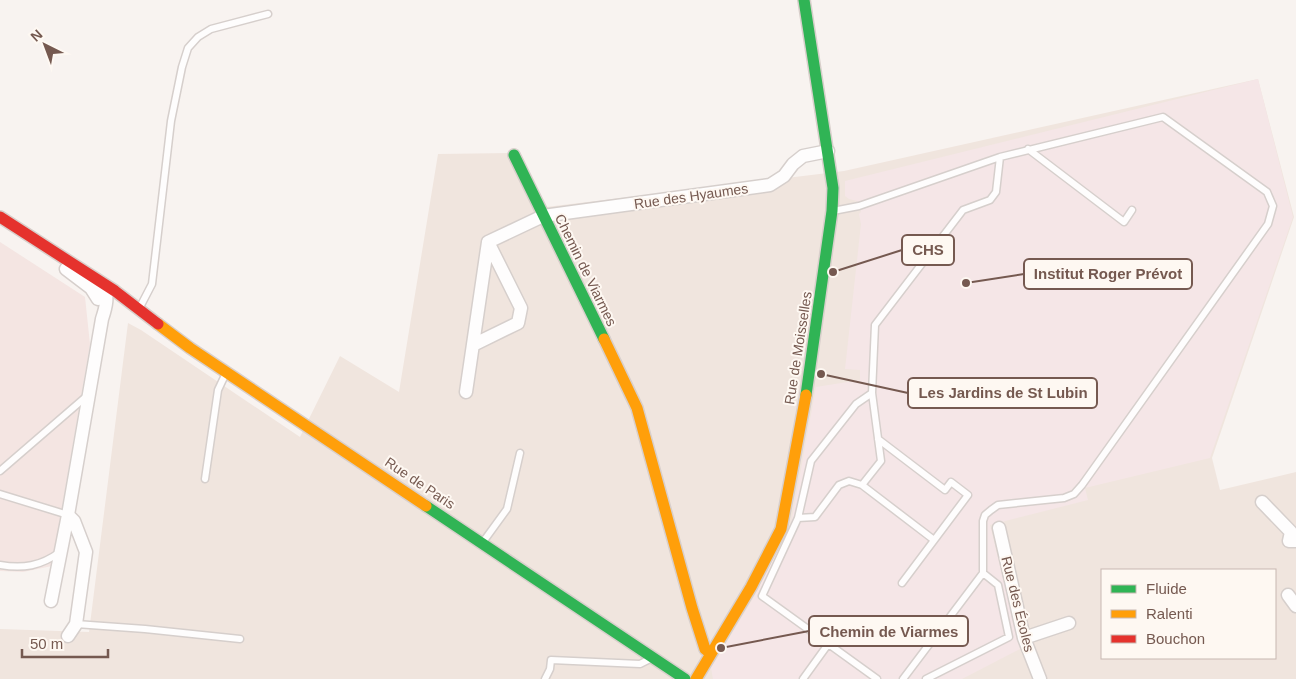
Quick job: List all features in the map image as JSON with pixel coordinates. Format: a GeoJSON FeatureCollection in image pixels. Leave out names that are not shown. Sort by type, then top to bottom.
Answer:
{"type":"FeatureCollection","features":[{"type":"Feature","properties":{"kind":"street","name":"Rue de Moisselles"},"geometry":{"type":"LineString","coordinates":[[696,679],[751,587],[781,528],[810,375],[832,211],[833,188],[804,0]]}},
{"type":"Feature","properties":{"kind":"street","name":"Rue des Hyaumes"},"geometry":{"type":"LineString","coordinates":[[488,242],[543,216],[770,185],[784,176],[793,164],[803,156],[828,151]]}},
{"type":"Feature","properties":{"kind":"street","name":"Chemin de Viarmes"},"geometry":{"type":"LineString","coordinates":[[514,155],[637,408],[692,608],[705,649],[711,654]]}},
{"type":"Feature","properties":{"kind":"street","name":"Rue de Paris"},"geometry":{"type":"LineString","coordinates":[[0,217],[95,277],[99,288],[115,291],[226,372],[685,679]]}},
{"type":"Feature","properties":{"kind":"street"},"geometry":{"type":"LineString","coordinates":[[0,227],[77,277],[99,288],[107,296],[51,601]]}},
{"type":"Feature","properties":{"kind":"street"},"geometry":{"type":"LineString","coordinates":[[473,345],[518,323],[522,308],[488,242]]}},
{"type":"Feature","properties":{"kind":"street"},"geometry":{"type":"LineString","coordinates":[[466,392],[488,242]]}},
{"type":"Feature","properties":{"kind":"street"},"geometry":{"type":"LineString","coordinates":[[1262,502],[1291,532],[1289,541],[1296,541]]}},
{"type":"Feature","properties":{"kind":"street"},"geometry":{"type":"LineString","coordinates":[[68,515],[74,521],[86,552],[76,624],[68,636]]}},
{"type":"Feature","properties":{"kind":"street","name":"Rue des Écoles"},"geometry":{"type":"LineString","coordinates":[[999,528],[1024,638],[1040,679]]}},
{"type":"Feature","properties":{"kind":"street"},"geometry":{"type":"LineString","coordinates":[[1288,595],[1296,606]]}},
{"type":"Feature","properties":{"kind":"street"},"geometry":{"type":"LineString","coordinates":[[1024,638],[1069,622]]}},
{"type":"Feature","properties":{"kind":"lane"},"geometry":{"type":"LineString","coordinates":[[139,309],[152,284],[171,121],[182,67],[188,48],[198,37],[211,29],[268,14]]}},
{"type":"Feature","properties":{"kind":"lane"},"geometry":{"type":"LineString","coordinates":[[832,211],[841,211],[859,206],[1000,156],[1163,117],[1267,192],[1273,206],[1268,224],[1074,494],[1064,498],[998,505],[986,515],[983,521],[983,573],[903,679]]}},
{"type":"Feature","properties":{"kind":"lane"},"geometry":{"type":"LineString","coordinates":[[1028,150],[1124,222],[1132,210]]}},
{"type":"Feature","properties":{"kind":"lane"},"geometry":{"type":"LineString","coordinates":[[862,484],[881,461],[872,393],[875,325],[963,210],[990,200],[994,196],[1000,156]]}},
{"type":"Feature","properties":{"kind":"lane"},"geometry":{"type":"LineString","coordinates":[[205,480],[218,390],[226,372]]}},
{"type":"Feature","properties":{"kind":"lane"},"geometry":{"type":"LineString","coordinates":[[872,393],[856,404],[811,461],[798,518],[762,596],[877,679]]}},
{"type":"Feature","properties":{"kind":"lane"},"geometry":{"type":"LineString","coordinates":[[0,471],[88,394]]}},
{"type":"Feature","properties":{"kind":"lane"},"geometry":{"type":"LineString","coordinates":[[878,440],[945,490],[951,482],[968,496],[902,583]]}},
{"type":"Feature","properties":{"kind":"lane"},"geometry":{"type":"LineString","coordinates":[[483,543],[507,509],[520,453]]}},
{"type":"Feature","properties":{"kind":"lane"},"geometry":{"type":"LineString","coordinates":[[798,518],[815,517],[839,485],[849,481],[862,484],[934,540]]}},
{"type":"Feature","properties":{"kind":"lane"},"geometry":{"type":"LineString","coordinates":[[0,494],[68,515]]}},
{"type":"Feature","properties":{"kind":"lane"},"geometry":{"type":"LineString","coordinates":[[0,566],[20,567],[38,565],[60,552]]}},
{"type":"Feature","properties":{"kind":"lane"},"geometry":{"type":"LineString","coordinates":[[926,679],[1009,637],[998,585],[983,573]]}},
{"type":"Feature","properties":{"kind":"lane"},"geometry":{"type":"LineString","coordinates":[[76,624],[240,639]]}},
{"type":"Feature","properties":{"kind":"lane"},"geometry":{"type":"LineString","coordinates":[[803,679],[829,644]]}},
{"type":"Feature","properties":{"kind":"lane"},"geometry":{"type":"LineString","coordinates":[[545,679],[552,660],[640,664],[653,657]]}},
{"type":"Feature","properties":{"kind":"shaded area"},"geometry":{"type":"Polygon","coordinates":[[[1258,79],[1294,217],[1212,458],[1220,490],[1296,472],[1296,679],[0,679],[0,629],[89,632],[128,323],[300,437],[340,356],[399,392],[438,154],[519,153],[546,207],[844,171],[1258,79]]]}},
{"type":"Feature","properties":{"kind":"shaded area"},"geometry":{"type":"Polygon","coordinates":[[[1258,79],[1293,217],[1210,458],[1085,488],[1088,500],[990,525],[1020,649],[962,679],[713,679],[711,668],[754,597],[791,524],[816,387],[860,380],[860,370],[845,369],[861,224],[859,214],[861,212],[857,201],[845,196],[845,181],[1258,79]]]}},
{"type":"Feature","properties":{"kind":"shaded area"},"geometry":{"type":"Polygon","coordinates":[[[0,242],[85,297],[90,344],[52,566],[23,572],[0,571],[0,242]]]}},
{"type":"Feature","properties":{"kind":"traffic: fast"},"geometry":{"type":"LineString","coordinates":[[804,0],[833,188],[832,211],[806,395]]}},
{"type":"Feature","properties":{"kind":"traffic: fast"},"geometry":{"type":"LineString","coordinates":[[514,155],[604,339]]}},
{"type":"Feature","properties":{"kind":"traffic: fast"},"geometry":{"type":"LineString","coordinates":[[426,506],[685,679]]}},
{"type":"Feature","properties":{"kind":"traffic: slow"},"geometry":{"type":"LineString","coordinates":[[158,324],[190,348],[426,506]]}},
{"type":"Feature","properties":{"kind":"traffic: slow"},"geometry":{"type":"LineString","coordinates":[[604,339],[637,408],[692,608],[705,649],[711,654]]}},
{"type":"Feature","properties":{"kind":"traffic: slow"},"geometry":{"type":"LineString","coordinates":[[696,679],[751,587],[781,529],[806,395]]}},
{"type":"Feature","properties":{"kind":"traffic: jam"},"geometry":{"type":"LineString","coordinates":[[0,217],[115,291],[158,324]]}},
{"type":"Feature","properties":{"kind":"place","name":"CHS"},"geometry":{"type":"Point","coordinates":[833,272]}},
{"type":"Feature","properties":{"kind":"place","name":"Institut Roger Prévot"},"geometry":{"type":"Point","coordinates":[966,283]}},
{"type":"Feature","properties":{"kind":"place","name":"Les Jardins de St Lubin"},"geometry":{"type":"Point","coordinates":[821,374]}},
{"type":"Feature","properties":{"kind":"place","name":"Chemin de Viarmes"},"geometry":{"type":"Point","coordinates":[721,648]}}]}
